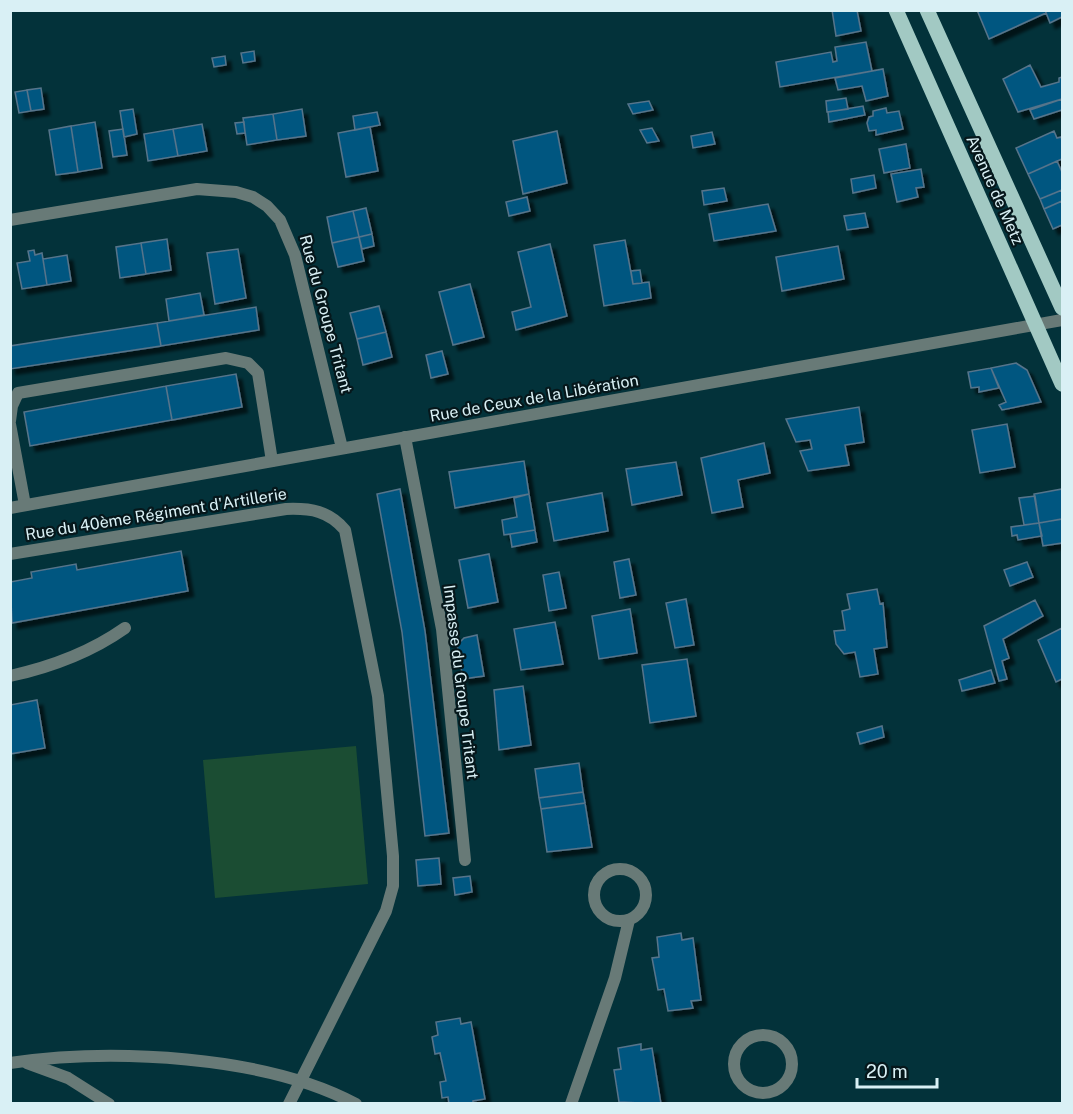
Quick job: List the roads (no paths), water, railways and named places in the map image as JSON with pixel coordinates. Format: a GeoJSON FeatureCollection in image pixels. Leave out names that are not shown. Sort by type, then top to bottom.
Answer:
{"type":"FeatureCollection","features":[{"type":"Feature","properties":{"kind":"main road","name":"Avenue de Metz"},"geometry":{"type":"LineString","coordinates":[[896,10],[1062,384]]}},
{"type":"Feature","properties":{"kind":"main road","name":"Avenue de Metz"},"geometry":{"type":"LineString","coordinates":[[927,10],[1062,308]]}},
{"type":"Feature","properties":{"kind":"street","name":"Rue du Groupe Tritant"},"geometry":{"type":"LineString","coordinates":[[10,220],[197,189],[237,192],[253,197],[267,206],[280,220],[295,255],[342,448]]}},
{"type":"Feature","properties":{"kind":"street","name":"Rue de Ceux de la Libération"},"geometry":{"type":"LineString","coordinates":[[10,508],[1062,320]]}},
{"type":"Feature","properties":{"kind":"street"},"geometry":{"type":"LineString","coordinates":[[25,505],[10,423],[12,406],[18,393],[225,358],[248,363],[258,373],[272,461]]}},
{"type":"Feature","properties":{"kind":"street","name":"Impasse du Groupe Tritant"},"geometry":{"type":"LineString","coordinates":[[405,437],[442,629],[465,860]]}},
{"type":"Feature","properties":{"kind":"street","name":"Rue du 40ème Régiment d'Artillerie"},"geometry":{"type":"LineString","coordinates":[[10,554],[286,508],[305,508],[322,512],[336,519],[345,530],[378,696],[393,856],[393,886],[386,911],[289,1104]]}},
{"type":"Feature","properties":{"kind":"street"},"geometry":{"type":"LineString","coordinates":[[10,676],[75,656],[102,644],[125,628]]}},
{"type":"Feature","properties":{"kind":"street"},"geometry":{"type":"LineString","coordinates":[[571,1104],[615,978],[629,920],[640,912],[645,901],[644,885],[640,878],[626,869],[610,871],[597,882],[594,900],[603,915],[620,921],[629,920]]}},
{"type":"Feature","properties":{"kind":"street"},"geometry":{"type":"LineString","coordinates":[[776,1104],[778,1089],[791,1073],[790,1053],[785,1044],[767,1035],[748,1039],[741,1045],[734,1062],[738,1080],[744,1086],[761,1094],[778,1089]]}},
{"type":"Feature","properties":{"kind":"street"},"geometry":{"type":"LineString","coordinates":[[16,1063],[125,1054],[231,1065],[301,1081],[338,1094],[356,1104]]}},
{"type":"Feature","properties":{"kind":"street"},"geometry":{"type":"LineString","coordinates":[[16,1063],[68,1078],[109,1104]]}}]}
